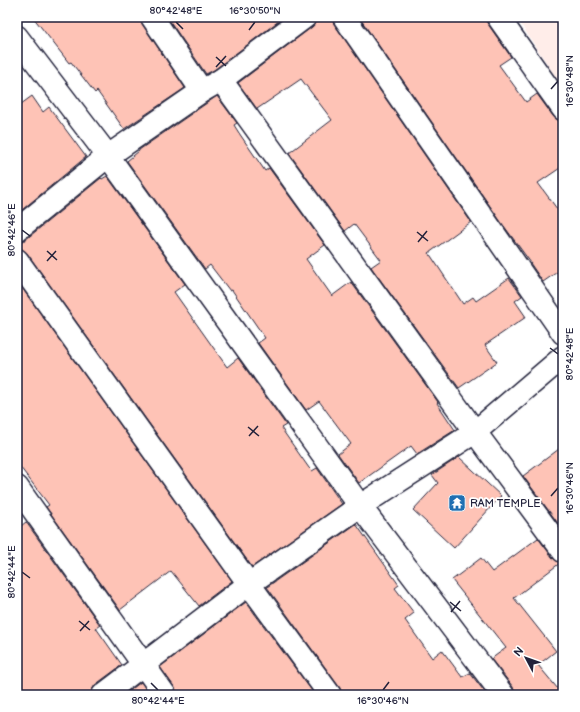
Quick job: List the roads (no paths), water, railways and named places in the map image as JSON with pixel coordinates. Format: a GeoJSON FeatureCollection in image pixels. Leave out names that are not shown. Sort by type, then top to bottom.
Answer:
{"type":"FeatureCollection","features":[{"type":"Feature","properties":{"kind":"street"},"geometry":{"type":"LineString","coordinates":[[152,17],[202,91]]}},
{"type":"Feature","properties":{"kind":"street"},"geometry":{"type":"LineString","coordinates":[[17,230],[108,156],[202,91],[221,80],[305,17]]}},
{"type":"Feature","properties":{"kind":"street"},"geometry":{"type":"LineString","coordinates":[[344,17],[563,333]]}},
{"type":"Feature","properties":{"kind":"street"},"geometry":{"type":"LineString","coordinates":[[498,17],[563,109]]}},
{"type":"Feature","properties":{"kind":"street"},"geometry":{"type":"LineString","coordinates":[[17,37],[108,156],[360,506],[503,695]]}},
{"type":"Feature","properties":{"kind":"street"},"geometry":{"type":"LineString","coordinates":[[221,80],[475,432],[563,551]]}},
{"type":"Feature","properties":{"kind":"street"},"geometry":{"type":"LineString","coordinates":[[17,260],[330,695]]}},
{"type":"Feature","properties":{"kind":"street"},"geometry":{"type":"LineString","coordinates":[[103,695],[249,584],[360,506],[475,432],[563,357]]}},
{"type":"Feature","properties":{"kind":"street"},"geometry":{"type":"LineString","coordinates":[[17,487],[165,695]]}},
{"type":"Feature","properties":{"kind":"place","name":"RAM TEMPLE"},"geometry":{"type":"Point","coordinates":[457,503]}}]}
